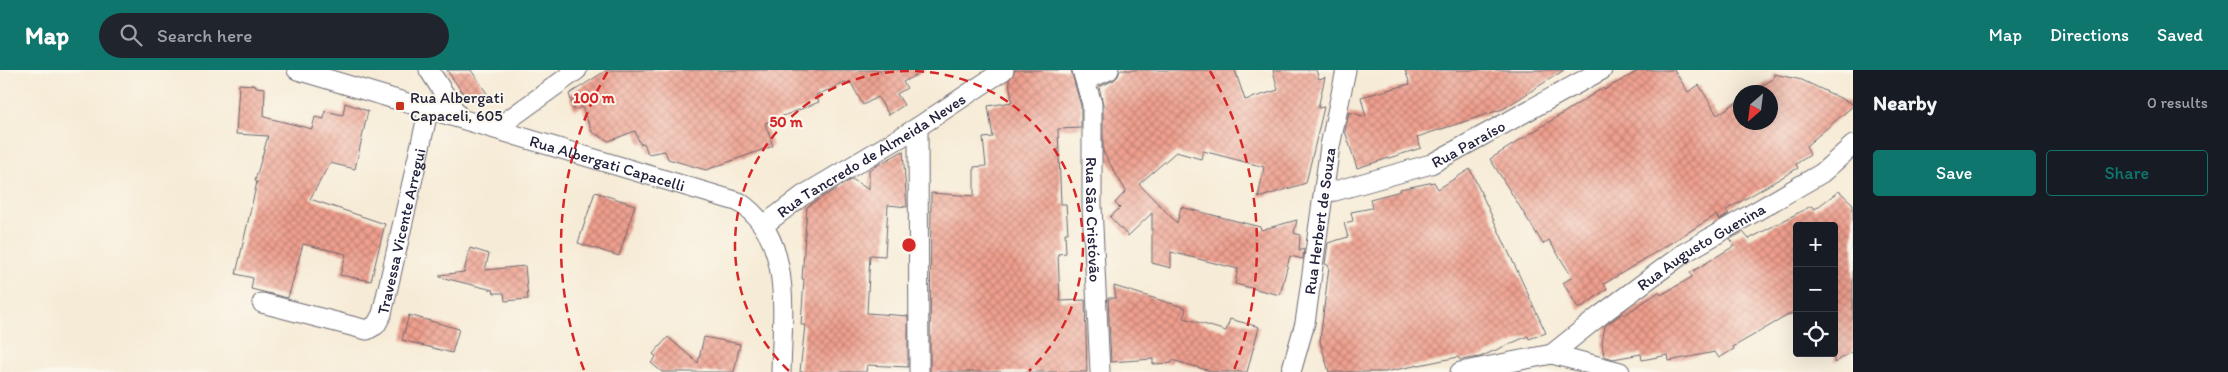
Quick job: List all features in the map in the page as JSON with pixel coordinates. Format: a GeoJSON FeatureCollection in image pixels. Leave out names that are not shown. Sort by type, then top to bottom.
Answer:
{"type":"FeatureCollection","features":[{"type":"Feature","properties":{"kind":"street","name":"Rua Albergati Capacelli"},"geometry":{"type":"LineString","coordinates":[[297,70],[498,128],[553,147],[739,202],[752,210],[764,225],[779,260],[783,295],[780,372]]}},
{"type":"Feature","properties":{"kind":"street"},"geometry":{"type":"LineString","coordinates":[[429,70],[459,117]]}},
{"type":"Feature","properties":{"kind":"street"},"geometry":{"type":"LineString","coordinates":[[498,128],[577,70]]}},
{"type":"Feature","properties":{"kind":"street","name":"Rua Tancredo de Almeida Neves"},"geometry":{"type":"LineString","coordinates":[[764,225],[802,196],[918,127],[1004,70]]}},
{"type":"Feature","properties":{"kind":"street"},"geometry":{"type":"LineString","coordinates":[[1084,75],[1109,70]]}},
{"type":"Feature","properties":{"kind":"street","name":"Rua Herbert de Souza"},"geometry":{"type":"LineString","coordinates":[[1291,372],[1305,323],[1330,146],[1346,70]]}},
{"type":"Feature","properties":{"kind":"street","name":"Rua Paraíso"},"geometry":{"type":"LineString","coordinates":[[1325,192],[1335,191],[1431,164],[1602,70]]}},
{"type":"Feature","properties":{"kind":"street","name":"Rua São Cristóvão"},"geometry":{"type":"LineString","coordinates":[[1084,75],[1092,104],[1095,296],[1100,372]]}},
{"type":"Feature","properties":{"kind":"street","name":"Travessa Vicente Arregui"},"geometry":{"type":"LineString","coordinates":[[262,304],[367,330],[376,325],[382,314],[429,108]]}},
{"type":"Feature","properties":{"kind":"street"},"geometry":{"type":"LineString","coordinates":[[918,127],[920,372]]}},
{"type":"Feature","properties":{"kind":"street","name":"Rua Augusto Guenina"},"geometry":{"type":"LineString","coordinates":[[1552,354],[1684,253],[1822,173],[1853,145]]}},
{"type":"Feature","properties":{"kind":"street"},"geometry":{"type":"LineString","coordinates":[[1460,372],[1552,354],[1620,372]]}},
{"type":"Feature","properties":{"kind":"building"},"geometry":{"type":"Polygon","coordinates":[[[447,70],[471,70],[488,95],[464,95],[447,70]]]}},
{"type":"Feature","properties":{"kind":"building"},"geometry":{"type":"Polygon","coordinates":[[[607,70],[925,70],[903,82],[907,88],[897,94],[904,105],[889,115],[878,97],[863,105],[850,81],[816,95],[819,102],[765,123],[773,146],[706,170],[668,159],[665,151],[648,154],[644,143],[640,144],[635,131],[609,141],[592,132],[582,107],[574,110],[569,94],[607,70]]]}},
{"type":"Feature","properties":{"kind":"building"},"geometry":{"type":"Polygon","coordinates":[[[1015,70],[1071,70],[1081,106],[1081,128],[1058,129],[1061,204],[1066,204],[1068,233],[1065,233],[1066,253],[1058,254],[1060,301],[1085,300],[1087,372],[930,372],[931,193],[974,196],[974,167],[986,166],[983,138],[993,137],[988,106],[1012,102],[1009,80],[1015,70]]]}},
{"type":"Feature","properties":{"kind":"building"},"geometry":{"type":"Polygon","coordinates":[[[1120,70],[1235,70],[1245,100],[1278,90],[1273,70],[1316,70],[1319,79],[1325,77],[1318,108],[1324,107],[1306,183],[1258,198],[1264,167],[1203,151],[1201,159],[1176,152],[1139,184],[1177,223],[1181,207],[1260,227],[1261,230],[1297,220],[1294,233],[1300,235],[1299,251],[1304,249],[1303,259],[1290,256],[1280,295],[1235,284],[1238,269],[1171,252],[1171,268],[1152,263],[1152,213],[1128,236],[1110,217],[1120,208],[1115,203],[1126,191],[1103,152],[1103,104],[1099,87],[1114,80],[1120,70]]]}},
{"type":"Feature","properties":{"kind":"building"},"geometry":{"type":"Polygon","coordinates":[[[1405,70],[1564,70],[1503,109],[1417,137],[1421,148],[1357,168],[1345,131],[1349,112],[1366,117],[1361,97],[1410,84],[1405,70]]]}},
{"type":"Feature","properties":{"kind":"building"},"geometry":{"type":"Polygon","coordinates":[[[1640,70],[1674,70],[1688,92],[1699,85],[1717,115],[1733,105],[1733,130],[1778,130],[1778,85],[1763,85],[1773,79],[1774,74],[1802,80],[1853,104],[1853,106],[1806,146],[1810,155],[1796,164],[1798,168],[1726,210],[1729,214],[1719,220],[1716,215],[1604,284],[1607,289],[1579,309],[1563,283],[1572,277],[1549,240],[1543,244],[1490,159],[1603,88],[1604,90],[1640,70]]]}},
{"type":"Feature","properties":{"kind":"building"},"geometry":{"type":"Polygon","coordinates":[[[239,84],[256,85],[256,87],[265,88],[264,117],[312,129],[315,117],[324,119],[325,111],[343,115],[345,103],[368,111],[355,169],[330,163],[310,199],[385,224],[371,281],[340,275],[346,254],[303,244],[288,298],[251,289],[253,278],[236,274],[257,182],[255,181],[268,136],[236,134],[239,84]]]}},
{"type":"Feature","properties":{"kind":"building"},"geometry":{"type":"Polygon","coordinates":[[[903,151],[907,207],[888,205],[885,256],[870,255],[867,313],[908,316],[908,367],[867,365],[866,372],[800,372],[805,325],[801,325],[807,207],[852,179],[869,190],[869,170],[903,151]]]}},
{"type":"Feature","properties":{"kind":"building"},"geometry":{"type":"Polygon","coordinates":[[[1470,169],[1546,333],[1529,339],[1528,336],[1480,357],[1460,360],[1458,357],[1385,372],[1329,372],[1320,341],[1329,266],[1325,264],[1328,243],[1348,237],[1344,223],[1353,221],[1351,212],[1372,208],[1370,199],[1401,191],[1400,189],[1434,182],[1438,189],[1470,169]]]}},
{"type":"Feature","properties":{"kind":"building"},"geometry":{"type":"Polygon","coordinates":[[[1839,191],[1853,204],[1853,351],[1834,363],[1834,357],[1838,357],[1838,222],[1793,222],[1793,312],[1733,347],[1734,349],[1719,358],[1715,352],[1669,361],[1668,355],[1642,360],[1641,354],[1613,359],[1604,356],[1602,343],[1605,326],[1623,313],[1624,315],[1659,292],[1661,295],[1692,277],[1690,273],[1734,246],[1730,239],[1743,232],[1749,239],[1811,206],[1815,209],[1839,191]]]}},
{"type":"Feature","properties":{"kind":"building"},"geometry":{"type":"Polygon","coordinates":[[[595,192],[635,205],[619,256],[578,243],[595,192]]]}},
{"type":"Feature","properties":{"kind":"building"},"geometry":{"type":"Polygon","coordinates":[[[470,248],[489,254],[485,270],[525,266],[528,299],[505,301],[504,293],[494,293],[493,290],[440,277],[440,275],[464,272],[470,248]]]}},
{"type":"Feature","properties":{"kind":"building"},"geometry":{"type":"Polygon","coordinates":[[[1114,286],[1186,308],[1184,318],[1226,331],[1230,319],[1259,327],[1247,372],[1214,372],[1172,360],[1172,363],[1153,364],[1153,359],[1111,362],[1108,298],[1116,298],[1114,286]]]}},
{"type":"Feature","properties":{"kind":"building"},"geometry":{"type":"Polygon","coordinates":[[[409,315],[459,329],[452,353],[402,340],[409,315]]]}},
{"type":"Feature","properties":{"kind":"building"},"geometry":{"type":"Polygon","coordinates":[[[668,337],[698,363],[704,337],[740,344],[734,372],[662,372],[651,363],[656,357],[653,354],[668,337]]]}},
{"type":"Feature","properties":{"kind":"place","name":"Rua Albergati Capaceli, 605"},"geometry":{"type":"Point","coordinates":[400,106]}}]}
